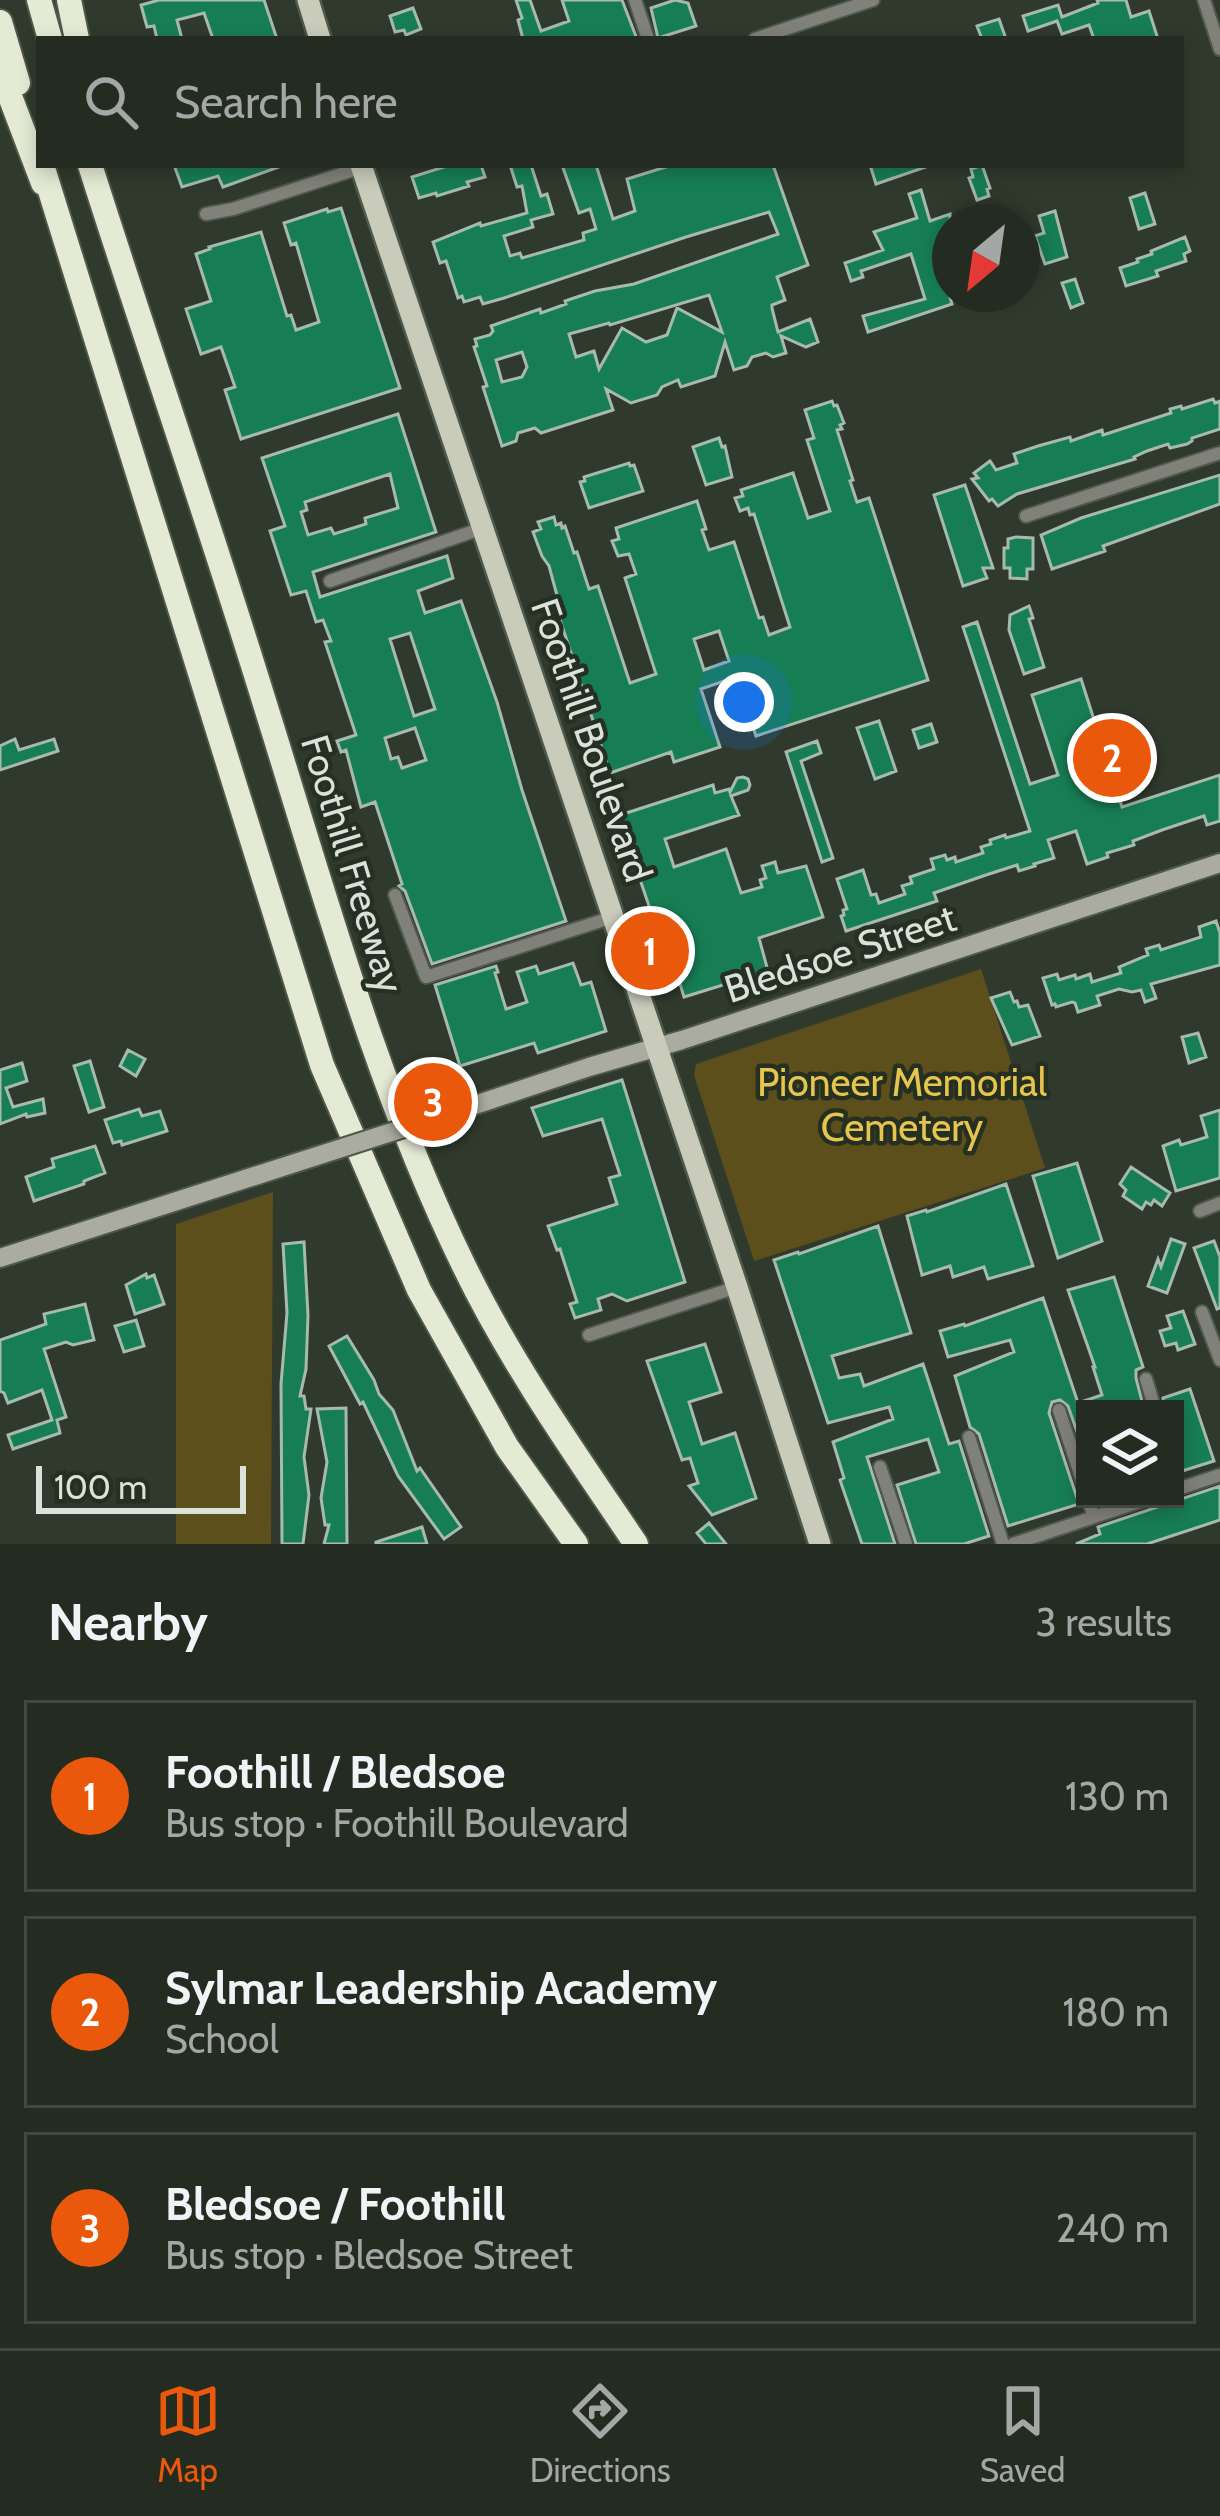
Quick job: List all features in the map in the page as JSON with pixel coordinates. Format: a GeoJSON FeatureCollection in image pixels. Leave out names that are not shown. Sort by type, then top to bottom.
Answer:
{"type":"FeatureCollection","features":[{"type":"Feature","properties":{"kind":"highway"},"geometry":{"type":"LineString","coordinates":[[39,0],[49,36]]}},
{"type":"Feature","properties":{"kind":"highway"},"geometry":{"type":"LineString","coordinates":[[69,0],[76,36]]}},
{"type":"Feature","properties":{"kind":"highway"},"geometry":{"type":"LineString","coordinates":[[0,22],[36,144]]}},
{"type":"Feature","properties":{"kind":"highway"},"geometry":{"type":"LineString","coordinates":[[0,70],[36,165]]}},
{"type":"Feature","properties":{"kind":"highway"},"geometry":{"type":"LineString","coordinates":[[37,168],[67,247]]}},
{"type":"Feature","properties":{"kind":"highway"},"geometry":{"type":"LineString","coordinates":[[43,168],[322,1065],[419,1290],[507,1448],[576,1544]]}},
{"type":"Feature","properties":{"kind":"highway","name":"Foothill Freeway"},"geometry":{"type":"LineString","coordinates":[[91,168],[215,542],[372,1048],[412,1149],[477,1290],[548,1414],[636,1544]]}},
{"type":"Feature","properties":{"kind":"highway"},"geometry":{"type":"LineString","coordinates":[[101,168],[101,199]]}},
{"type":"Feature","properties":{"kind":"main road"},"geometry":{"type":"LineString","coordinates":[[308,0],[319,36]]}},
{"type":"Feature","properties":{"kind":"main road","name":"Foothill Boulevard"},"geometry":{"type":"LineString","coordinates":[[365,168],[820,1544]]}},
{"type":"Feature","properties":{"kind":"street"},"geometry":{"type":"LineString","coordinates":[[635,0],[647,36]]}},
{"type":"Feature","properties":{"kind":"street"},"geometry":{"type":"LineString","coordinates":[[764,36],[873,0]]}},
{"type":"Feature","properties":{"kind":"street"},"geometry":{"type":"LineString","coordinates":[[1204,0],[1220,49]]}},
{"type":"Feature","properties":{"kind":"street"},"geometry":{"type":"LineString","coordinates":[[206,214],[358,168]]}},
{"type":"Feature","properties":{"kind":"street"},"geometry":{"type":"LineString","coordinates":[[1026,516],[1220,452]]}},
{"type":"Feature","properties":{"kind":"street"},"geometry":{"type":"LineString","coordinates":[[330,581],[483,528]]}},
{"type":"Feature","properties":{"kind":"street","name":"Bledsoe Street"},"geometry":{"type":"LineString","coordinates":[[0,1258],[1220,863]]}},
{"type":"Feature","properties":{"kind":"street"},"geometry":{"type":"LineString","coordinates":[[395,895],[426,977],[614,917]]}},
{"type":"Feature","properties":{"kind":"street"},"geometry":{"type":"LineString","coordinates":[[1200,1211],[1220,1203]]}},
{"type":"Feature","properties":{"kind":"street"},"geometry":{"type":"LineString","coordinates":[[589,1335],[737,1287]]}},
{"type":"Feature","properties":{"kind":"street"},"geometry":{"type":"LineString","coordinates":[[1202,1312],[1220,1360]]}},
{"type":"Feature","properties":{"kind":"street"},"geometry":{"type":"LineString","coordinates":[[1146,1379],[1152,1400]]}},
{"type":"Feature","properties":{"kind":"street"},"geometry":{"type":"LineString","coordinates":[[1059,1410],[1076,1462]]}},
{"type":"Feature","properties":{"kind":"street"},"geometry":{"type":"LineString","coordinates":[[969,1437],[1003,1544]]}},
{"type":"Feature","properties":{"kind":"street"},"geometry":{"type":"LineString","coordinates":[[880,1467],[906,1544]]}},
{"type":"Feature","properties":{"kind":"street"},"geometry":{"type":"LineString","coordinates":[[1184,1487],[1220,1475]]}},
{"type":"Feature","properties":{"kind":"street"},"geometry":{"type":"LineString","coordinates":[[1091,1508],[1094,1517]]}},
{"type":"Feature","properties":{"kind":"street"},"geometry":{"type":"LineString","coordinates":[[1013,1544],[1121,1508]]}},
{"type":"Feature","properties":{"kind":"green space","name":"Pioneer Memorial Cemetery"},"geometry":{"type":"Polygon","coordinates":[[[981,969],[1045,1168],[754,1261],[694,1075],[696,1064],[981,969]]]}},
{"type":"Feature","properties":{"kind":"green space"},"geometry":{"type":"Polygon","coordinates":[[[273,1192],[271,1544],[176,1544],[176,1224],[273,1192]]]}},
{"type":"Feature","properties":{"kind":"building"},"geometry":{"type":"Polygon","coordinates":[[[159,0],[264,0],[276,36],[212,36],[204,13],[177,20],[181,36],[156,36],[154,26],[147,27],[141,5],[159,0]]]}},
{"type":"Feature","properties":{"kind":"building"},"geometry":{"type":"Polygon","coordinates":[[[516,0],[530,0],[541,31],[569,21],[562,0],[622,0],[636,36],[522,36],[518,20],[522,18],[516,0]]]}},
{"type":"Feature","properties":{"kind":"building"},"geometry":{"type":"Polygon","coordinates":[[[675,0],[688,3],[696,26],[658,36],[651,8],[675,0]]]}},
{"type":"Feature","properties":{"kind":"building"},"geometry":{"type":"Polygon","coordinates":[[[1126,0],[1131,17],[1149,11],[1157,36],[1093,36],[1089,25],[1062,34],[1057,21],[1028,31],[1023,16],[1058,5],[1062,17],[1098,3],[1126,0]]]}},
{"type":"Feature","properties":{"kind":"building"},"geometry":{"type":"Polygon","coordinates":[[[413,8],[421,29],[406,35],[404,30],[395,32],[390,16],[413,8]]]}},
{"type":"Feature","properties":{"kind":"building"},"geometry":{"type":"Polygon","coordinates":[[[999,19],[1005,36],[981,36],[977,26],[999,19]]]}},
{"type":"Feature","properties":{"kind":"building"},"geometry":{"type":"Polygon","coordinates":[[[175,168],[276,168],[223,187],[218,176],[182,187],[175,168]]]}},
{"type":"Feature","properties":{"kind":"building"},"geometry":{"type":"Polygon","coordinates":[[[440,168],[482,168],[485,177],[467,182],[469,186],[419,198],[412,177],[440,168]]]}},
{"type":"Feature","properties":{"kind":"building"},"geometry":{"type":"Polygon","coordinates":[[[511,168],[532,168],[553,214],[531,220],[533,227],[504,236],[510,256],[520,253],[522,258],[584,240],[583,233],[596,229],[590,209],[579,213],[563,168],[597,168],[613,219],[635,211],[627,179],[662,168],[774,168],[808,265],[777,277],[785,300],[772,305],[778,332],[810,319],[818,342],[806,347],[781,336],[786,353],[752,357],[747,366],[734,370],[725,342],[715,376],[681,387],[678,380],[662,387],[657,395],[631,403],[606,389],[613,410],[541,433],[535,428],[518,433],[516,441],[502,446],[474,347],[475,339],[490,335],[491,326],[540,309],[541,313],[595,291],[634,284],[778,234],[769,212],[504,298],[483,304],[480,297],[464,302],[433,242],[480,223],[527,213],[522,186],[517,187],[511,168]],[[709,295],[569,334],[576,357],[594,351],[599,369],[622,328],[646,342],[667,335],[677,308],[722,332],[709,295]],[[522,352],[496,360],[502,382],[522,377],[527,367],[522,352]]]}},
{"type":"Feature","properties":{"kind":"building"},"geometry":{"type":"Polygon","coordinates":[[[871,168],[923,168],[876,184],[871,168]]]}},
{"type":"Feature","properties":{"kind":"building"},"geometry":{"type":"Polygon","coordinates":[[[983,168],[989,196],[977,200],[969,178],[973,177],[971,169],[983,168]]]}},
{"type":"Feature","properties":{"kind":"building"},"geometry":{"type":"Polygon","coordinates":[[[921,190],[932,220],[932,311],[868,332],[863,316],[925,299],[911,254],[861,271],[863,277],[851,281],[845,263],[883,250],[874,232],[917,218],[909,194],[921,190]]]}},
{"type":"Feature","properties":{"kind":"building"},"geometry":{"type":"Polygon","coordinates":[[[1145,193],[1155,224],[1139,229],[1130,198],[1145,193]]]}},
{"type":"Feature","properties":{"kind":"building"},"geometry":{"type":"Polygon","coordinates":[[[341,208],[400,388],[241,439],[225,390],[235,387],[221,347],[201,354],[186,309],[211,301],[196,254],[261,232],[287,316],[291,315],[296,330],[319,322],[296,243],[291,245],[284,223],[341,208]]]}},
{"type":"Feature","properties":{"kind":"building"},"geometry":{"type":"Polygon","coordinates":[[[1055,211],[1067,257],[1045,264],[1040,216],[1055,211]]]}},
{"type":"Feature","properties":{"kind":"building"},"geometry":{"type":"Polygon","coordinates":[[[1185,237],[1190,251],[1184,254],[1186,261],[1126,286],[1120,268],[1185,237]]]}},
{"type":"Feature","properties":{"kind":"building"},"geometry":{"type":"Polygon","coordinates":[[[1075,279],[1083,303],[1071,308],[1062,283],[1075,279]]]}},
{"type":"Feature","properties":{"kind":"building"},"geometry":{"type":"Polygon","coordinates":[[[832,401],[837,405],[844,423],[837,430],[850,481],[857,502],[869,498],[928,680],[756,736],[736,677],[701,689],[720,747],[674,762],[671,752],[610,773],[554,601],[558,599],[549,566],[533,532],[541,529],[538,522],[554,517],[556,525],[565,526],[589,589],[598,586],[630,683],[656,674],[625,578],[636,574],[629,554],[618,556],[612,541],[619,539],[616,528],[697,501],[709,550],[734,542],[769,635],[790,627],[754,514],[748,508],[740,511],[735,498],[743,496],[741,490],[793,473],[808,518],[830,511],[807,440],[814,438],[805,410],[832,401]],[[719,631],[694,639],[704,670],[729,661],[719,631]]]}},
{"type":"Feature","properties":{"kind":"building"},"geometry":{"type":"Polygon","coordinates":[[[1220,401],[1220,429],[1187,444],[1170,448],[1168,444],[1135,459],[1017,494],[998,506],[972,479],[990,461],[996,470],[1017,463],[1014,454],[1038,446],[1102,430],[1103,435],[1171,413],[1170,409],[1220,401]]]}},
{"type":"Feature","properties":{"kind":"building"},"geometry":{"type":"Polygon","coordinates":[[[398,414],[436,532],[313,572],[320,597],[447,556],[453,578],[418,591],[425,613],[461,601],[566,921],[432,964],[399,886],[375,802],[361,807],[346,750],[341,752],[337,741],[356,735],[325,642],[331,641],[323,620],[316,622],[306,591],[291,595],[270,531],[285,526],[262,458],[398,414]],[[390,474],[305,502],[307,510],[301,512],[308,535],[331,528],[334,534],[398,508],[390,474]],[[410,633],[390,639],[414,716],[435,709],[410,633]],[[415,728],[385,738],[391,759],[398,757],[402,768],[426,760],[415,728]]]}},
{"type":"Feature","properties":{"kind":"building"},"geometry":{"type":"Polygon","coordinates":[[[719,438],[732,477],[706,485],[693,447],[719,438]]]}},
{"type":"Feature","properties":{"kind":"building"},"geometry":{"type":"Polygon","coordinates":[[[629,463],[643,491],[589,508],[580,482],[584,477],[629,463]]]}},
{"type":"Feature","properties":{"kind":"building"},"geometry":{"type":"Polygon","coordinates":[[[1220,475],[1220,504],[1052,569],[1041,535],[1220,475]]]}},
{"type":"Feature","properties":{"kind":"building"},"geometry":{"type":"Polygon","coordinates":[[[965,485],[993,568],[983,568],[987,578],[963,586],[934,495],[965,485]]]}},
{"type":"Feature","properties":{"kind":"building"},"geometry":{"type":"Polygon","coordinates":[[[1033,538],[1033,569],[1027,569],[1027,579],[1010,578],[1010,568],[1004,568],[1004,548],[1008,548],[1008,539],[1033,538]]]}},
{"type":"Feature","properties":{"kind":"building"},"geometry":{"type":"Polygon","coordinates":[[[1029,606],[1044,667],[1024,674],[1009,630],[1010,615],[1029,606]]]}},
{"type":"Feature","properties":{"kind":"building"},"geometry":{"type":"Polygon","coordinates":[[[977,622],[1030,784],[1058,775],[1032,695],[1081,679],[1122,807],[1220,775],[1220,821],[1207,825],[1204,816],[1133,841],[1134,845],[1087,864],[1076,831],[1048,840],[1054,858],[1019,871],[1017,865],[934,893],[937,901],[846,931],[841,916],[847,909],[837,879],[863,870],[871,895],[876,894],[879,903],[905,894],[902,886],[912,883],[910,877],[934,869],[931,859],[945,855],[947,860],[955,857],[956,862],[983,853],[981,847],[991,844],[990,840],[1030,831],[963,627],[977,622]]]}},
{"type":"Feature","properties":{"kind":"building"},"geometry":{"type":"Polygon","coordinates":[[[879,721],[896,771],[875,779],[857,728],[879,721]]]}},
{"type":"Feature","properties":{"kind":"building"},"geometry":{"type":"Polygon","coordinates":[[[931,724],[937,742],[919,748],[913,730],[931,724]]]}},
{"type":"Feature","properties":{"kind":"building"},"geometry":{"type":"Polygon","coordinates":[[[15,739],[19,750],[54,739],[58,751],[0,770],[0,746],[15,739]]]}},
{"type":"Feature","properties":{"kind":"building"},"geometry":{"type":"Polygon","coordinates":[[[817,741],[821,753],[801,761],[833,858],[822,862],[786,752],[817,741]]]}},
{"type":"Feature","properties":{"kind":"building"},"geometry":{"type":"Polygon","coordinates":[[[737,778],[748,779],[748,790],[731,796],[739,815],[665,839],[674,867],[726,849],[741,893],[762,887],[760,880],[766,878],[762,866],[775,862],[778,873],[806,866],[823,917],[759,938],[768,971],[684,997],[614,817],[713,785],[715,793],[730,792],[737,778]]]}},
{"type":"Feature","properties":{"kind":"building"},"geometry":{"type":"Polygon","coordinates":[[[1216,921],[1220,965],[1151,984],[1156,998],[1145,1002],[1141,990],[1119,989],[1097,996],[1100,1005],[1078,1012],[1072,1002],[1052,1005],[1043,978],[1057,974],[1059,980],[1075,975],[1076,979],[1090,974],[1092,982],[1121,973],[1119,967],[1148,955],[1146,949],[1159,945],[1161,950],[1201,937],[1199,927],[1216,921]]]}},
{"type":"Feature","properties":{"kind":"building"},"geometry":{"type":"Polygon","coordinates":[[[573,963],[581,985],[591,982],[606,1031],[538,1053],[534,1043],[460,1066],[435,985],[496,966],[506,1009],[527,1002],[517,972],[536,966],[539,974],[573,963]]]}},
{"type":"Feature","properties":{"kind":"building"},"geometry":{"type":"Polygon","coordinates":[[[1010,992],[1019,1007],[1028,1005],[1040,1036],[1012,1045],[991,998],[1010,992]]]}},
{"type":"Feature","properties":{"kind":"building"},"geometry":{"type":"Polygon","coordinates":[[[1198,1033],[1206,1057],[1189,1063],[1182,1037],[1198,1033]]]}},
{"type":"Feature","properties":{"kind":"building"},"geometry":{"type":"Polygon","coordinates":[[[128,1050],[145,1059],[136,1076],[120,1066],[128,1050]]]}},
{"type":"Feature","properties":{"kind":"building"},"geometry":{"type":"Polygon","coordinates":[[[90,1061],[104,1107],[89,1112],[74,1066],[90,1061]]]}},
{"type":"Feature","properties":{"kind":"building"},"geometry":{"type":"Polygon","coordinates":[[[22,1063],[27,1081],[6,1088],[13,1107],[43,1099],[45,1113],[0,1124],[0,1070],[22,1063]]]}},
{"type":"Feature","properties":{"kind":"building"},"geometry":{"type":"Polygon","coordinates":[[[622,1080],[685,1282],[627,1301],[612,1294],[598,1299],[601,1310],[575,1318],[570,1304],[577,1302],[548,1226],[617,1204],[609,1178],[620,1175],[602,1119],[543,1136],[532,1108],[622,1080]]]}},
{"type":"Feature","properties":{"kind":"building"},"geometry":{"type":"Polygon","coordinates":[[[139,1109],[142,1116],[160,1111],[167,1131],[122,1145],[121,1141],[113,1143],[105,1120],[139,1109]]]}},
{"type":"Feature","properties":{"kind":"building"},"geometry":{"type":"Polygon","coordinates":[[[1220,1110],[1220,1178],[1176,1191],[1163,1146],[1207,1137],[1201,1116],[1220,1110]]]}},
{"type":"Feature","properties":{"kind":"building"},"geometry":{"type":"Polygon","coordinates":[[[95,1146],[105,1173],[34,1201],[26,1177],[54,1167],[52,1159],[95,1146]]]}},
{"type":"Feature","properties":{"kind":"building"},"geometry":{"type":"Polygon","coordinates":[[[1077,1163],[1102,1241],[1058,1258],[1033,1176],[1077,1163]]]}},
{"type":"Feature","properties":{"kind":"building"},"geometry":{"type":"Polygon","coordinates":[[[1131,1167],[1170,1193],[1162,1206],[1154,1200],[1142,1209],[1123,1196],[1126,1190],[1120,1184],[1131,1167]]]}},
{"type":"Feature","properties":{"kind":"building"},"geometry":{"type":"Polygon","coordinates":[[[1006,1184],[1033,1266],[988,1279],[984,1267],[953,1277],[950,1266],[922,1275],[907,1216],[1006,1184]]]}},
{"type":"Feature","properties":{"kind":"building"},"geometry":{"type":"Polygon","coordinates":[[[878,1226],[911,1333],[832,1356],[839,1378],[860,1374],[864,1386],[923,1364],[949,1444],[959,1441],[989,1536],[964,1544],[916,1544],[897,1485],[939,1472],[928,1439],[867,1457],[895,1544],[862,1544],[840,1480],[844,1478],[833,1442],[893,1419],[889,1407],[828,1423],[774,1260],[878,1226]]]}},
{"type":"Feature","properties":{"kind":"building"},"geometry":{"type":"Polygon","coordinates":[[[1171,1239],[1185,1244],[1167,1293],[1148,1286],[1171,1239]]]}},
{"type":"Feature","properties":{"kind":"building"},"geometry":{"type":"Polygon","coordinates":[[[1214,1241],[1220,1257],[1217,1309],[1194,1248],[1214,1241]]]}},
{"type":"Feature","properties":{"kind":"building"},"geometry":{"type":"Polygon","coordinates":[[[304,1242],[308,1315],[300,1396],[304,1396],[306,1409],[311,1409],[304,1457],[309,1495],[303,1544],[282,1544],[281,1384],[287,1313],[283,1244],[304,1242]]]}},
{"type":"Feature","properties":{"kind":"building"},"geometry":{"type":"Polygon","coordinates":[[[146,1274],[147,1278],[154,1275],[164,1304],[135,1314],[126,1285],[146,1274]]]}},
{"type":"Feature","properties":{"kind":"building"},"geometry":{"type":"Polygon","coordinates":[[[1114,1277],[1143,1367],[1136,1370],[1142,1400],[1087,1400],[1102,1395],[1068,1290],[1114,1277]]]}},
{"type":"Feature","properties":{"kind":"building"},"geometry":{"type":"Polygon","coordinates":[[[1043,1298],[1077,1400],[1076,1429],[1068,1406],[1060,1400],[1052,1402],[1049,1413],[1076,1505],[1008,1526],[955,1376],[1014,1352],[1010,1340],[948,1357],[940,1331],[1043,1298]]]}},
{"type":"Feature","properties":{"kind":"building"},"geometry":{"type":"Polygon","coordinates":[[[85,1304],[94,1340],[44,1349],[66,1417],[57,1420],[60,1433],[13,1449],[8,1435],[52,1420],[42,1390],[8,1403],[0,1391],[0,1340],[46,1324],[44,1314],[85,1304]]]}},
{"type":"Feature","properties":{"kind":"building"},"geometry":{"type":"Polygon","coordinates":[[[1183,1311],[1195,1344],[1178,1350],[1176,1343],[1165,1346],[1160,1331],[1171,1328],[1167,1316],[1183,1311]]]}},
{"type":"Feature","properties":{"kind":"building"},"geometry":{"type":"Polygon","coordinates":[[[136,1320],[144,1346],[124,1352],[115,1326],[136,1320]]]}},
{"type":"Feature","properties":{"kind":"building"},"geometry":{"type":"Polygon","coordinates":[[[347,1336],[393,1410],[417,1471],[420,1468],[461,1527],[444,1539],[398,1476],[363,1402],[360,1404],[329,1346],[347,1336]]]}},
{"type":"Feature","properties":{"kind":"building"},"geometry":{"type":"Polygon","coordinates":[[[705,1344],[721,1392],[689,1402],[702,1444],[735,1433],[756,1498],[712,1515],[689,1486],[698,1483],[690,1458],[682,1460],[647,1361],[705,1344]]]}},
{"type":"Feature","properties":{"kind":"building"},"geometry":{"type":"Polygon","coordinates":[[[1190,1389],[1214,1461],[1184,1470],[1184,1400],[1163,1398],[1190,1389]]]}},
{"type":"Feature","properties":{"kind":"building"},"geometry":{"type":"Polygon","coordinates":[[[346,1408],[347,1544],[324,1544],[329,1525],[325,1525],[321,1498],[327,1462],[317,1409],[346,1408]]]}},
{"type":"Feature","properties":{"kind":"building"},"geometry":{"type":"Polygon","coordinates":[[[1220,1486],[1220,1520],[1147,1544],[1076,1544],[1100,1534],[1098,1527],[1155,1508],[1184,1508],[1184,1498],[1220,1486]]]}},
{"type":"Feature","properties":{"kind":"building"},"geometry":{"type":"Polygon","coordinates":[[[709,1523],[726,1544],[706,1544],[697,1533],[709,1523]]]}},
{"type":"Feature","properties":{"kind":"building"},"geometry":{"type":"Polygon","coordinates":[[[422,1527],[427,1544],[376,1544],[376,1542],[422,1527]]]}},
{"type":"Feature","properties":{"kind":"place","name":"Sylmar Leadership Academy"},"geometry":{"type":"Point","coordinates":[1112,758]}},
{"type":"Feature","properties":{"kind":"place","name":"Foothill / Bledsoe"},"geometry":{"type":"Point","coordinates":[650,951]}},
{"type":"Feature","properties":{"kind":"place","name":"Bledsoe / Foothill"},"geometry":{"type":"Point","coordinates":[433,1102]}}]}
